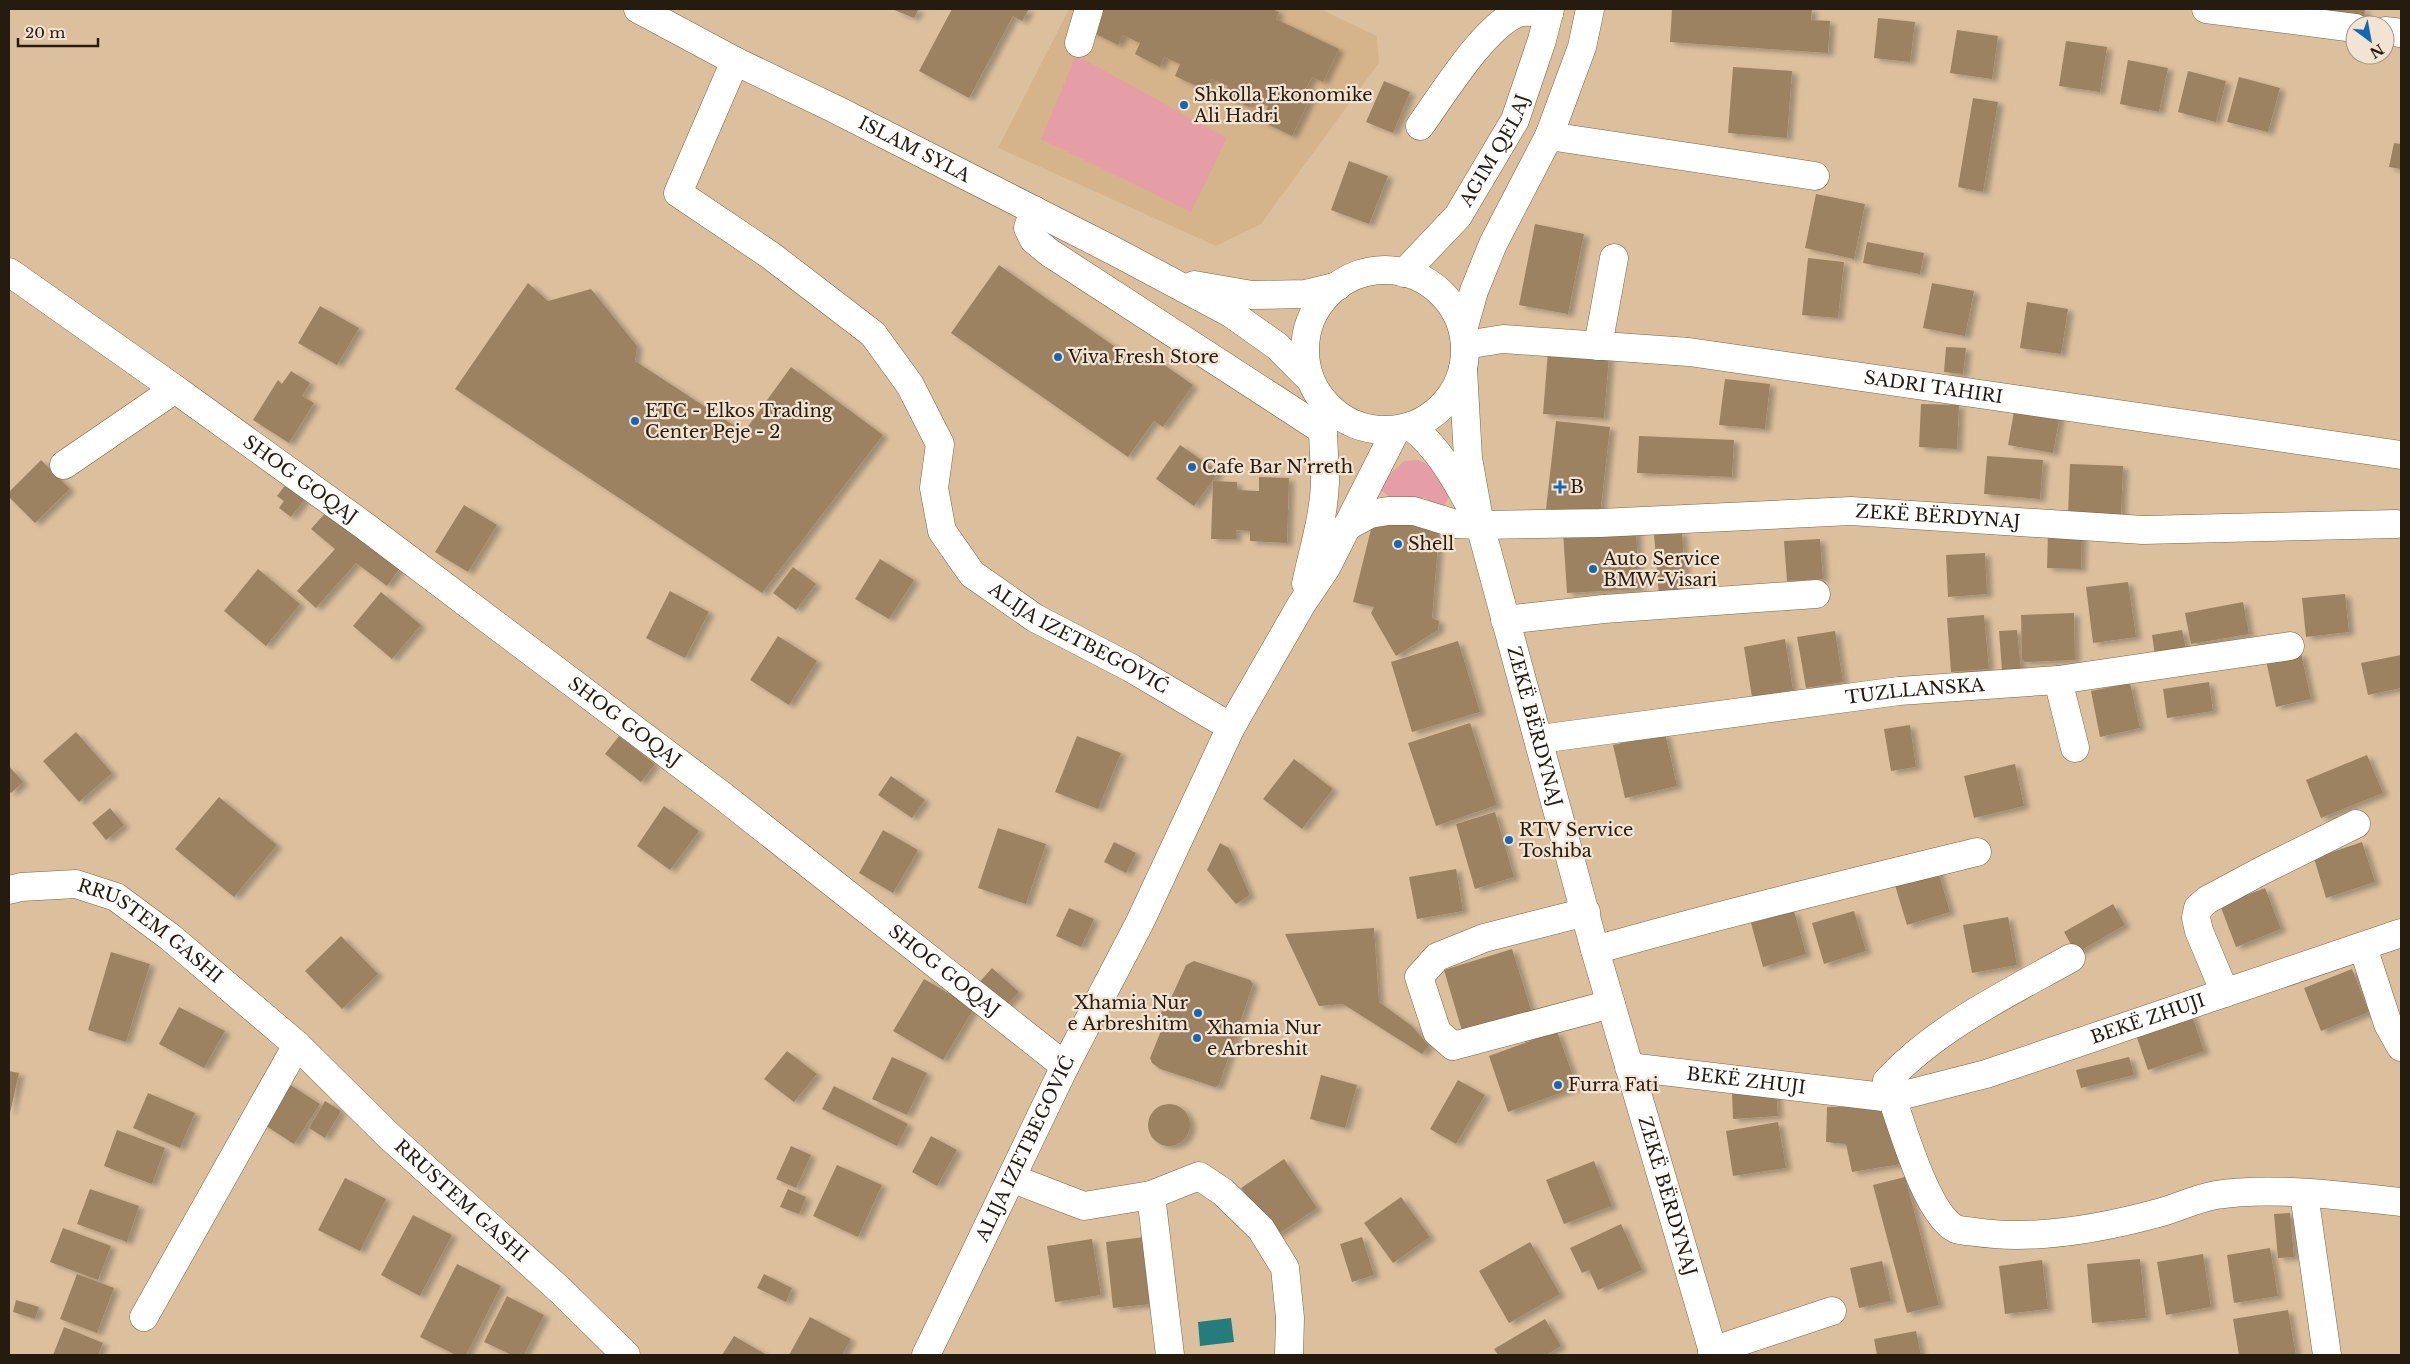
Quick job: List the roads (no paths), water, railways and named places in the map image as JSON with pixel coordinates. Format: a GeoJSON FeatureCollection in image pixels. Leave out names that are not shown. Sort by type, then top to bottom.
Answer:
{"type":"FeatureCollection","features":[{"type":"Feature","properties":{"kind":"street"},"geometry":{"type":"LineString","coordinates":[[1079,43],[1089,9]]}},
{"type":"Feature","properties":{"kind":"street"},"geometry":{"type":"LineString","coordinates":[[1317,390],[1344,419],[1369,429],[1404,428],[1439,409],[1454,391],[1474,291],[1493,244],[1549,136],[1582,47],[1590,9]]}},
{"type":"Feature","properties":{"kind":"street"},"geometry":{"type":"LineString","coordinates":[[2206,9],[2345,27]]}},
{"type":"Feature","properties":{"kind":"street"},"geometry":{"type":"LineString","coordinates":[[1420,126],[1457,72],[1502,21],[1519,12],[1549,11]]}},
{"type":"Feature","properties":{"kind":"street","name":"AGIM QELAJ"},"geometry":{"type":"LineString","coordinates":[[1404,273],[1458,216],[1515,120],[1542,40],[1549,11]]}},
{"type":"Feature","properties":{"kind":"street","name":"ISLAM SYLA"},"geometry":{"type":"LineString","coordinates":[[653,13],[735,61],[1034,210],[1232,314],[1277,346],[1317,390]]}},
{"type":"Feature","properties":{"kind":"street","name":"ALIJA IZETBEGOVIĆ"},"geometry":{"type":"LineString","coordinates":[[735,61],[678,193],[770,255],[874,334],[910,385],[940,444],[934,488],[942,531],[972,574],[1035,618],[1131,668],[1231,727]]}},
{"type":"Feature","properties":{"kind":"street"},"geometry":{"type":"LineString","coordinates":[[1549,136],[1815,176]]}},
{"type":"Feature","properties":{"kind":"street"},"geometry":{"type":"LineString","coordinates":[[1034,210],[1028,228],[1034,240],[1050,253],[1321,429]]}},
{"type":"Feature","properties":{"kind":"street"},"geometry":{"type":"LineString","coordinates":[[1598,346],[1614,258]]}},
{"type":"Feature","properties":{"kind":"street","name":"ZEKË BËRDYNAJ"},"geometry":{"type":"LineString","coordinates":[[1317,390],[1305,353],[1308,328],[1320,304],[1338,286],[1358,275],[1381,270],[1404,273],[1421,279],[1436,289],[1449,302],[1464,348],[1468,458],[1480,525],[1505,620],[1540,739],[1595,950],[1713,1353]]}},
{"type":"Feature","properties":{"kind":"street","name":"SHOG GOQAJ"},"geometry":{"type":"LineString","coordinates":[[9,272],[362,524],[724,797],[1065,1066]]}},
{"type":"Feature","properties":{"kind":"street","name":"ISLAM SYLA"},"geometry":{"type":"LineString","coordinates":[[1168,280],[1252,295],[1305,294],[1338,286]]}},
{"type":"Feature","properties":{"kind":"street","name":"SADRI TAHIRI"},"geometry":{"type":"LineString","coordinates":[[1464,348],[1502,339],[1689,352],[2401,454]]}},
{"type":"Feature","properties":{"kind":"street"},"geometry":{"type":"LineString","coordinates":[[64,465],[175,389]]}},
{"type":"Feature","properties":{"kind":"street","name":"ALIJA IZETBEGOVIĆ"},"geometry":{"type":"LineString","coordinates":[[1301,605],[1319,528],[1325,483],[1317,390]]}},
{"type":"Feature","properties":{"kind":"street","name":"ZEKË BËRDYNAJ"},"geometry":{"type":"LineString","coordinates":[[1404,428],[1427,438],[1456,480],[1480,525]]}},
{"type":"Feature","properties":{"kind":"street","name":"ALIJA IZETBEGOVIĆ"},"geometry":{"type":"LineString","coordinates":[[926,1355],[1065,1066],[1140,922],[1231,727],[1301,605],[1326,568],[1346,528],[1404,428]]}},
{"type":"Feature","properties":{"kind":"street"},"geometry":{"type":"LineString","coordinates":[[1346,528],[1370,514],[1388,511],[1414,511],[1456,524],[1480,525]]}},
{"type":"Feature","properties":{"kind":"street","name":"ZEKË BËRDYNAJ"},"geometry":{"type":"LineString","coordinates":[[1480,525],[1600,523],[1851,512],[2143,530],[2396,524]]}},
{"type":"Feature","properties":{"kind":"street","name":"ZEKË BËRDYNAJ"},"geometry":{"type":"LineString","coordinates":[[1505,620],[1604,609],[1816,594]]}},
{"type":"Feature","properties":{"kind":"street","name":"TUZLLANSKA"},"geometry":{"type":"LineString","coordinates":[[1540,739],[1899,691],[2058,680],[2290,646]]}},
{"type":"Feature","properties":{"kind":"street"},"geometry":{"type":"LineString","coordinates":[[2058,680],[2075,748]]}},
{"type":"Feature","properties":{"kind":"street"},"geometry":{"type":"LineString","coordinates":[[2225,993],[2199,931],[2196,918],[2198,908],[2207,900],[2356,824]]}},
{"type":"Feature","properties":{"kind":"street"},"geometry":{"type":"LineString","coordinates":[[1595,950],[1740,909],[1808,896],[1978,852]]}},
{"type":"Feature","properties":{"kind":"street","name":"RRUSTEM GASHI"},"geometry":{"type":"LineString","coordinates":[[9,890],[21,887],[76,884],[116,897],[170,937],[297,1044],[388,1135],[560,1290],[626,1355]]}},
{"type":"Feature","properties":{"kind":"street"},"geometry":{"type":"LineString","coordinates":[[1586,912],[1484,938],[1437,957],[1420,977],[1437,1032],[1453,1046],[1611,1004]]}},
{"type":"Feature","properties":{"kind":"street","name":"BEKË ZHUJI"},"geometry":{"type":"LineString","coordinates":[[1629,1067],[1892,1098],[1986,1074],[2401,934]]}},
{"type":"Feature","properties":{"kind":"street"},"geometry":{"type":"LineString","coordinates":[[2363,947],[2388,1024],[2401,1047]]}},
{"type":"Feature","properties":{"kind":"street"},"geometry":{"type":"LineString","coordinates":[[2071,958],[1945,1031],[1902,1066],[1887,1081],[1919,1173],[1936,1210],[1956,1229],[1989,1234],[2030,1236],[2101,1225],[2160,1212],[2215,1195],[2262,1192],[2401,1202]]}},
{"type":"Feature","properties":{"kind":"street"},"geometry":{"type":"LineString","coordinates":[[144,1317],[297,1044]]}},
{"type":"Feature","properties":{"kind":"street"},"geometry":{"type":"LineString","coordinates":[[1011,1178],[1084,1206],[1151,1195],[1198,1176],[1223,1192],[1261,1229],[1285,1268],[1290,1318],[1289,1355]]}},
{"type":"Feature","properties":{"kind":"street"},"geometry":{"type":"LineString","coordinates":[[2304,1194],[2327,1355]]}},
{"type":"Feature","properties":{"kind":"street"},"geometry":{"type":"LineString","coordinates":[[1151,1195],[1170,1355]]}},
{"type":"Feature","properties":{"kind":"street"},"geometry":{"type":"LineString","coordinates":[[1713,1353],[1832,1311]]}},
{"type":"Feature","properties":{"kind":"water"},"geometry":{"type":"Polygon","coordinates":[[[1231,1318],[1234,1342],[1200,1346],[1198,1322],[1231,1318]]]}},
{"type":"Feature","properties":{"kind":"place","name":"Shkolla Ekonomike Ali Hadri"},"geometry":{"type":"Point","coordinates":[1184,105]}},
{"type":"Feature","properties":{"kind":"place","name":"Viva Fresh Store"},"geometry":{"type":"Point","coordinates":[1058,357]}},
{"type":"Feature","properties":{"kind":"place","name":"ETC - Elkos Trading Center Peje - 2"},"geometry":{"type":"Point","coordinates":[635,421]}},
{"type":"Feature","properties":{"kind":"place","name":"Cafe Bar N’rreth"},"geometry":{"type":"Point","coordinates":[1192,467]}},
{"type":"Feature","properties":{"kind":"place","name":"B"},"geometry":{"type":"Point","coordinates":[1560,487]}},
{"type":"Feature","properties":{"kind":"place","name":"Shell"},"geometry":{"type":"Point","coordinates":[1398,544]}},
{"type":"Feature","properties":{"kind":"place","name":"Auto Service BMW-Visari"},"geometry":{"type":"Point","coordinates":[1593,569]}},
{"type":"Feature","properties":{"kind":"place","name":"RTV Service Toshiba"},"geometry":{"type":"Point","coordinates":[1509,840]}},
{"type":"Feature","properties":{"kind":"place","name":"Xhamia Nur e Arbreshitm"},"geometry":{"type":"Point","coordinates":[1198,1013]}},
{"type":"Feature","properties":{"kind":"place","name":"Xhamia Nur e Arbreshit"},"geometry":{"type":"Point","coordinates":[1197,1038]}},
{"type":"Feature","properties":{"kind":"place","name":"Furra Fati"},"geometry":{"type":"Point","coordinates":[1558,1085]}}]}
